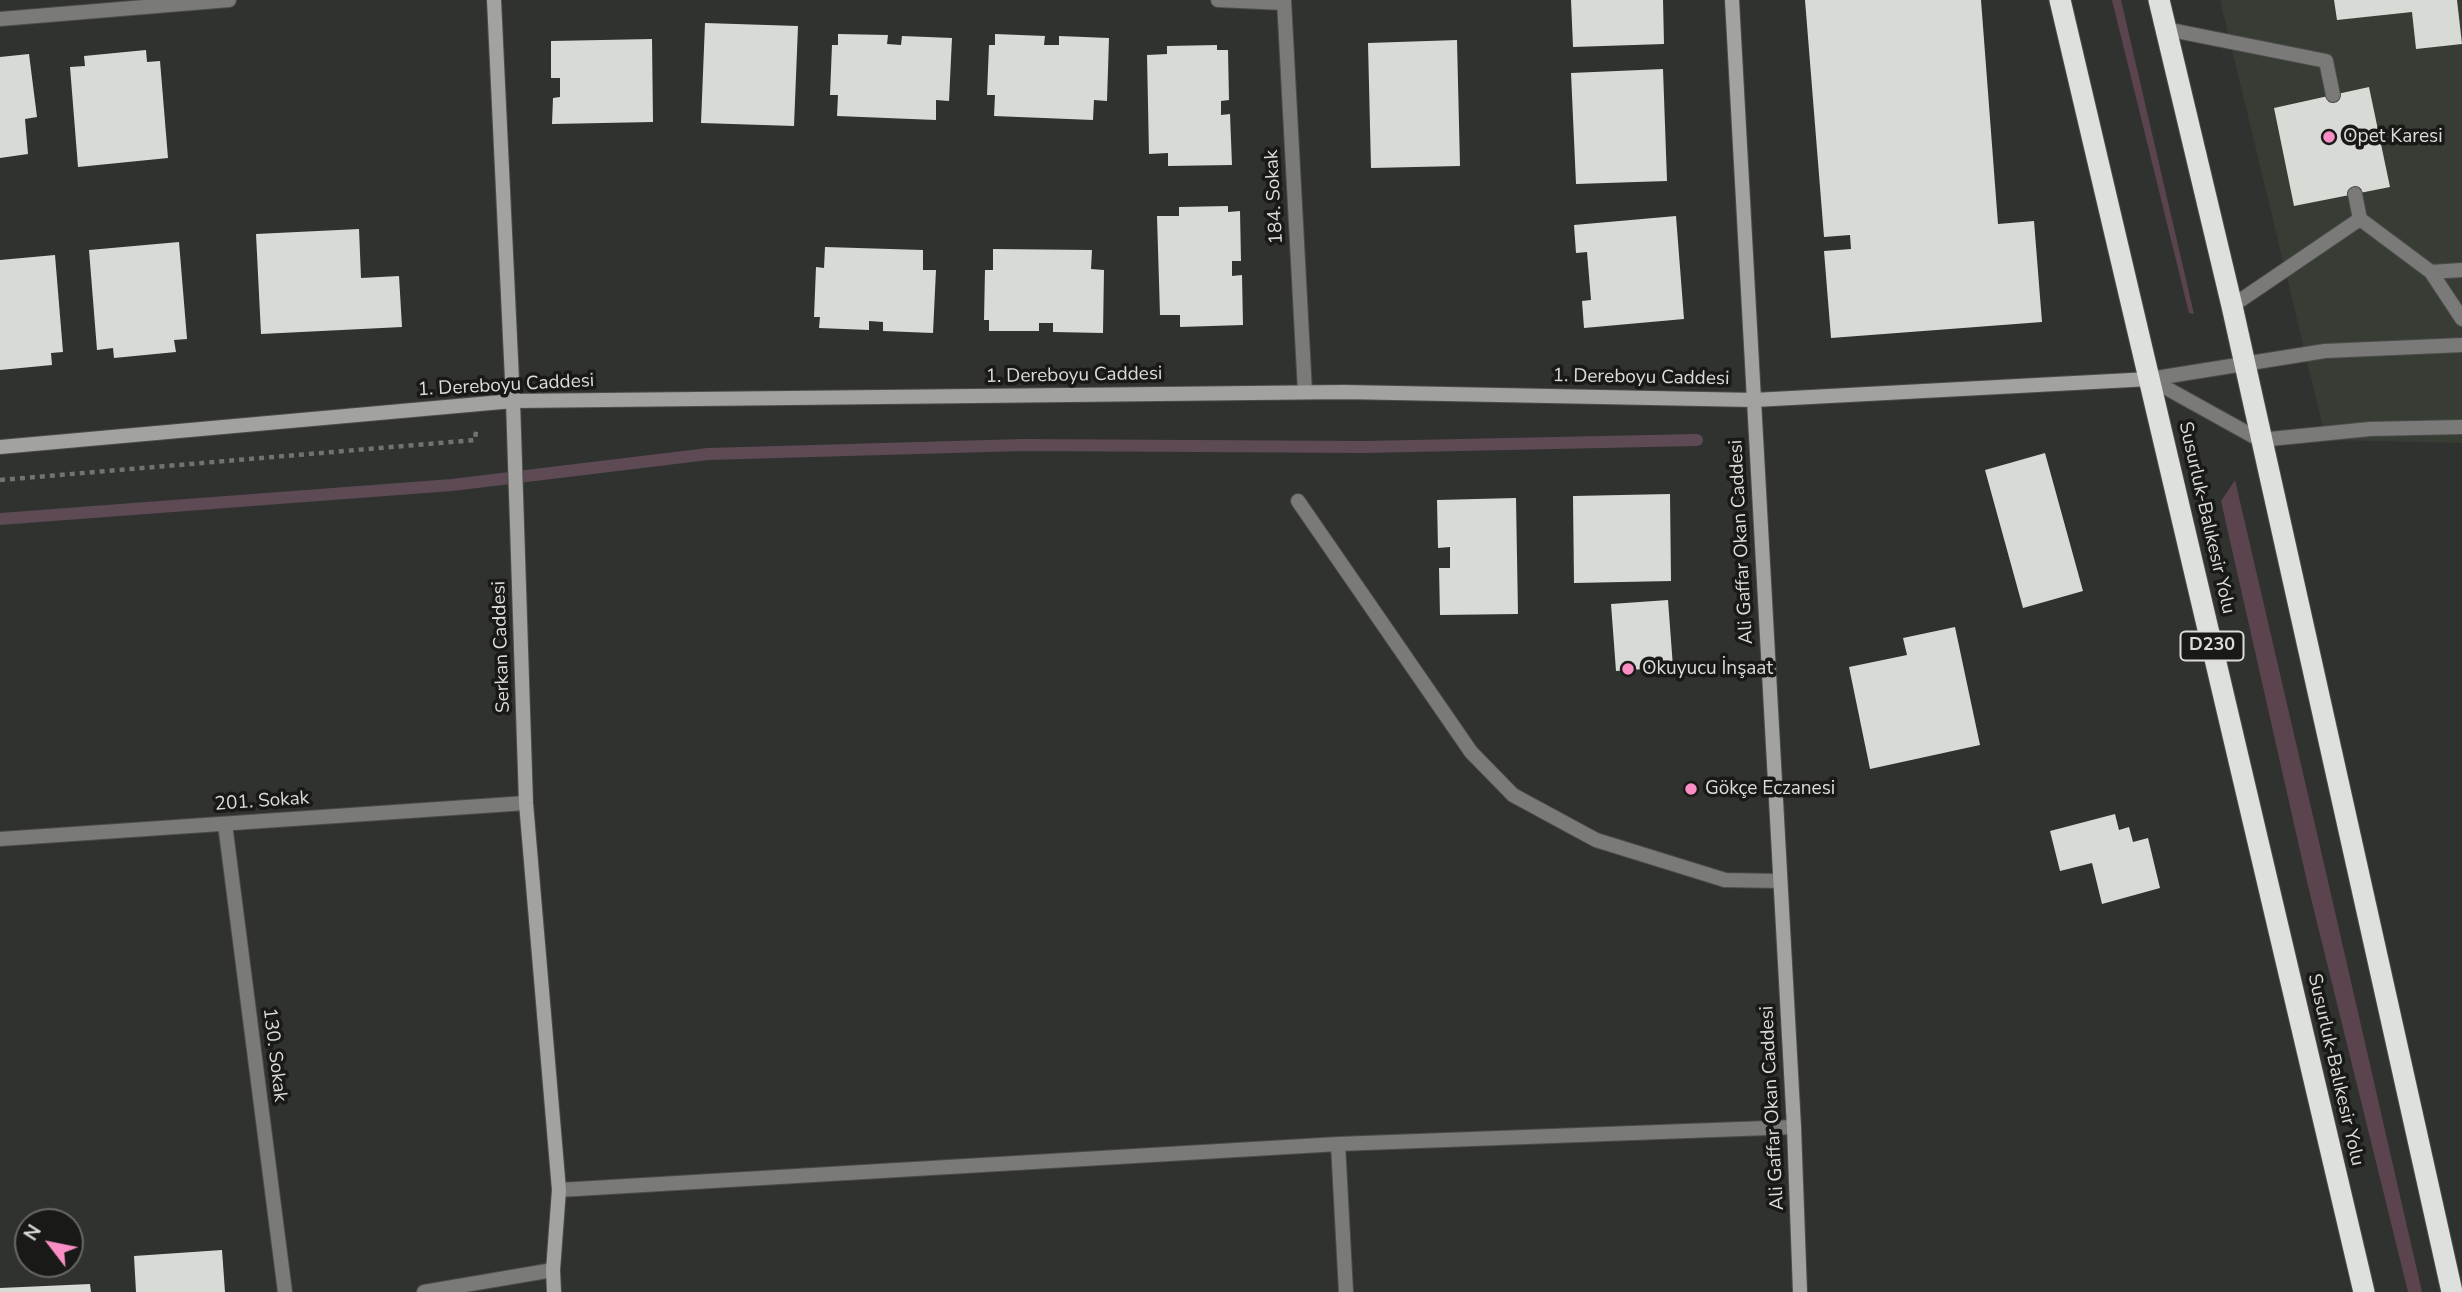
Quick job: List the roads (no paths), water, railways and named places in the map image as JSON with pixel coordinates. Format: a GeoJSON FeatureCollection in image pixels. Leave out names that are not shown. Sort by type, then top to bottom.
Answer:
{"type":"FeatureCollection","features":[{"type":"Feature","properties":{"kind":"highway","name":"Susurluk-Balıkesir Yolu"},"geometry":{"type":"LineString","coordinates":[[2060,0],[2364,1292]]}},
{"type":"Feature","properties":{"kind":"highway"},"geometry":{"type":"LineString","coordinates":[[2159,0],[2232,306],[2452,1292]]}},
{"type":"Feature","properties":{"kind":"main road","name":"Serkan Caddesi"},"geometry":{"type":"LineString","coordinates":[[494,0],[513,401],[526,803],[559,1190],[552,1270],[554,1292]]}},
{"type":"Feature","properties":{"kind":"main road","name":"Ali Gaffar Okan Caddesi"},"geometry":{"type":"LineString","coordinates":[[1732,0],[1794,1127],[1800,1292]]}},
{"type":"Feature","properties":{"kind":"main road","name":"1. Dereboyu Caddesi"},"geometry":{"type":"LineString","coordinates":[[0,447],[513,401],[1306,393],[1754,400],[2150,379]]}},
{"type":"Feature","properties":{"kind":"street"},"geometry":{"type":"LineString","coordinates":[[0,19],[229,0]]}},
{"type":"Feature","properties":{"kind":"street"},"geometry":{"type":"LineString","coordinates":[[1218,0],[1284,1]]}},
{"type":"Feature","properties":{"kind":"street","name":"184. Sokak"},"geometry":{"type":"LineString","coordinates":[[1284,1],[1306,393]]}},
{"type":"Feature","properties":{"kind":"street"},"geometry":{"type":"LineString","coordinates":[[2166,29],[2326,61],[2333,95]]}},
{"type":"Feature","properties":{"kind":"street"},"geometry":{"type":"LineString","coordinates":[[2355,194],[2360,219],[2431,272],[2462,319]]}},
{"type":"Feature","properties":{"kind":"street"},"geometry":{"type":"LineString","coordinates":[[2232,306],[2360,219]]}},
{"type":"Feature","properties":{"kind":"street"},"geometry":{"type":"LineString","coordinates":[[2431,272],[2462,270]]}},
{"type":"Feature","properties":{"kind":"street"},"geometry":{"type":"LineString","coordinates":[[2150,379],[2325,351],[2462,345]]}},
{"type":"Feature","properties":{"kind":"street"},"geometry":{"type":"LineString","coordinates":[[2150,379],[2260,440],[2370,429],[2462,427]]}},
{"type":"Feature","properties":{"kind":"street"},"geometry":{"type":"LineString","coordinates":[[1298,501],[1471,752],[1513,795],[1596,840],[1725,880],[1780,881]]}},
{"type":"Feature","properties":{"kind":"street","name":"201. Sokak"},"geometry":{"type":"LineString","coordinates":[[0,839],[526,803]]}},
{"type":"Feature","properties":{"kind":"street","name":"130. Sokak"},"geometry":{"type":"LineString","coordinates":[[225,824],[285,1292]]}},
{"type":"Feature","properties":{"kind":"street"},"geometry":{"type":"LineString","coordinates":[[559,1190],[1338,1144],[1794,1127]]}},
{"type":"Feature","properties":{"kind":"street"},"geometry":{"type":"LineString","coordinates":[[1338,1144],[1346,1292]]}},
{"type":"Feature","properties":{"kind":"street"},"geometry":{"type":"LineString","coordinates":[[424,1292],[552,1270]]}},
{"type":"Feature","properties":{"kind":"waterway"},"geometry":{"type":"LineString","coordinates":[[0,519],[452,485],[708,454],[1023,445],[1365,447],[1697,440]]}},
{"type":"Feature","properties":{"kind":"place","name":"Opet Karesi"},"geometry":{"type":"Point","coordinates":[2329,137]}},
{"type":"Feature","properties":{"kind":"place","name":"Okuyucu İnşaat"},"geometry":{"type":"Point","coordinates":[1628,669]}},
{"type":"Feature","properties":{"kind":"place","name":"Gökçe Eczanesi"},"geometry":{"type":"Point","coordinates":[1691,789]}}]}
